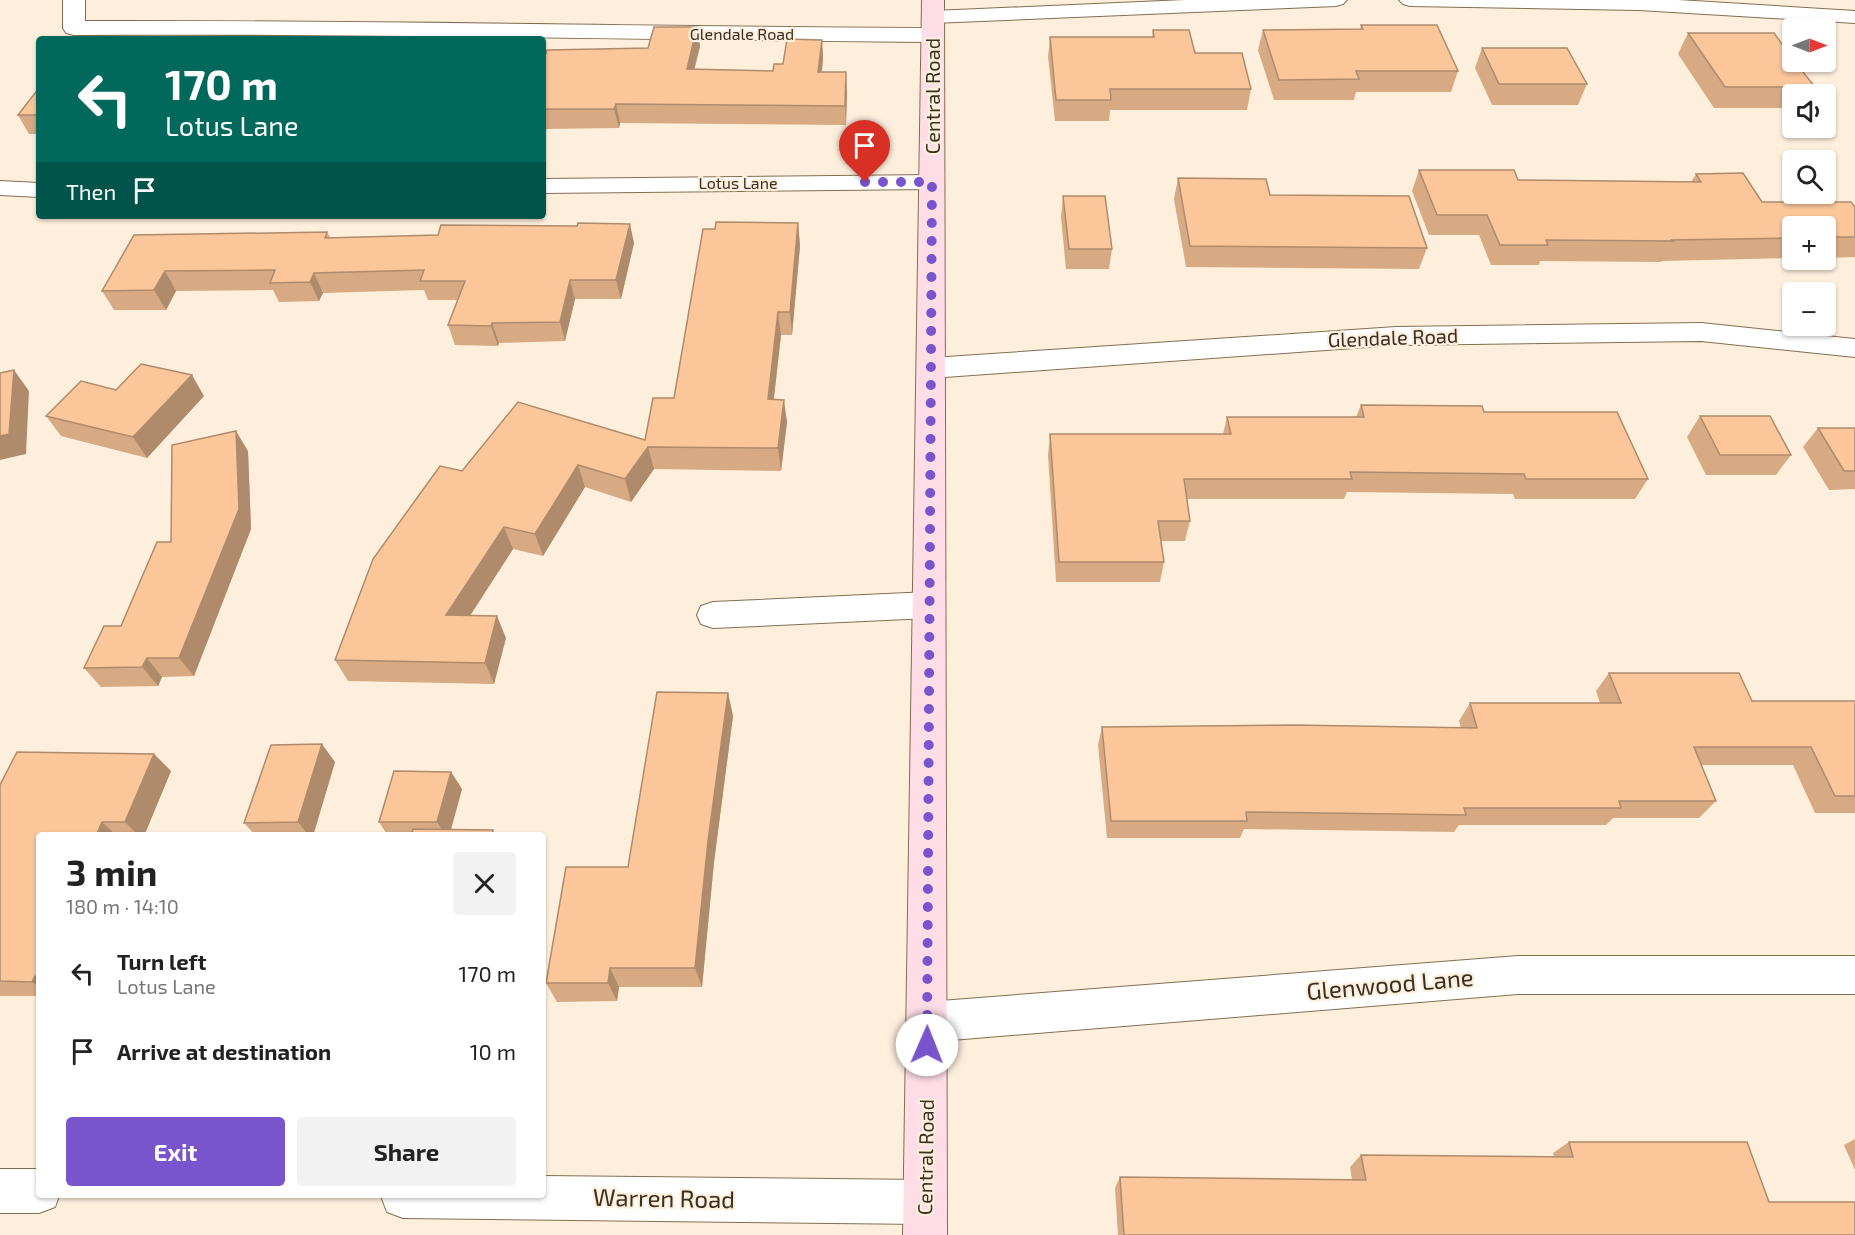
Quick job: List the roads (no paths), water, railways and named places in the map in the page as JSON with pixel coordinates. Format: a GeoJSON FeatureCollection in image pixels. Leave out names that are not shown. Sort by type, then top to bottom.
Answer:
{"type":"FeatureCollection","features":[{"type":"Feature","properties":{"kind":"main road","name":"Central Road"},"geometry":{"type":"LineString","coordinates":[[925,1218],[933,17]]}},
{"type":"Feature","properties":{"kind":"street","name":"Glendale Road"},"geometry":{"type":"LineString","coordinates":[[74,0],[74,28],[314,27],[567,33],[933,17]]}},
{"type":"Feature","properties":{"kind":"street"},"geometry":{"type":"LineString","coordinates":[[933,17],[1336,0]]}},
{"type":"Feature","properties":{"kind":"street"},"geometry":{"type":"LineString","coordinates":[[1410,0],[1639,4],[1855,17]]}},
{"type":"Feature","properties":{"kind":"street","name":"Lotus Lane"},"geometry":{"type":"LineString","coordinates":[[546,186],[932,182]]}},
{"type":"Feature","properties":{"kind":"street"},"geometry":{"type":"LineString","coordinates":[[0,188],[36,190]]}},
{"type":"Feature","properties":{"kind":"street","name":"Glendale Road"},"geometry":{"type":"LineString","coordinates":[[931,368],[1396,336],[1701,332],[1855,348]]}},
{"type":"Feature","properties":{"kind":"street"},"geometry":{"type":"LineString","coordinates":[[713,615],[929,605]]}},
{"type":"Feature","properties":{"kind":"street","name":"Glenwood Lane"},"geometry":{"type":"LineString","coordinates":[[927,1022],[1518,975],[1855,975]]}},
{"type":"Feature","properties":{"kind":"street"},"geometry":{"type":"LineString","coordinates":[[0,1191],[36,1191]]}},
{"type":"Feature","properties":{"kind":"street","name":"Warren Road"},"geometry":{"type":"LineString","coordinates":[[450,1198],[925,1218]]}}]}
